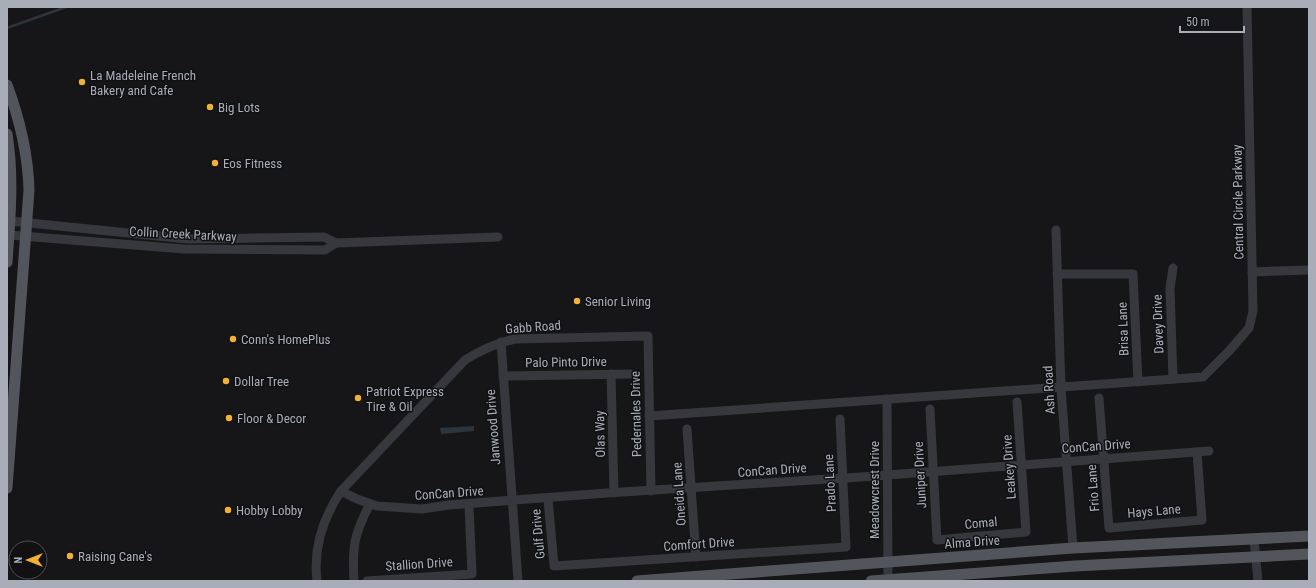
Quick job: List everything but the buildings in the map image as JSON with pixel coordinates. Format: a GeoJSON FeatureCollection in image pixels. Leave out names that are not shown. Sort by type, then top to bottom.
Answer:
{"type":"FeatureCollection","features":[{"type":"Feature","properties":{"kind":"main road"},"geometry":{"type":"LineString","coordinates":[[7,85],[23,131],[28,163],[28,223],[11,390],[7,488]]}},
{"type":"Feature","properties":{"kind":"main road"},"geometry":{"type":"LineString","coordinates":[[7,134],[11,180],[7,262]]}},
{"type":"Feature","properties":{"kind":"main road","name":"Alma Drive"},"geometry":{"type":"LineString","coordinates":[[637,581],[1073,548],[1309,536]]}},
{"type":"Feature","properties":{"kind":"main road"},"geometry":{"type":"LineString","coordinates":[[871,581],[1075,566],[1309,554]]}},
{"type":"Feature","properties":{"kind":"street","name":"Central Circle Parkway"},"geometry":{"type":"LineString","coordinates":[[1173,379],[1203,377],[1249,328],[1253,311],[1247,7]]}},
{"type":"Feature","properties":{"kind":"street","name":"Collin Creek Parkway"},"geometry":{"type":"LineString","coordinates":[[10,221],[187,239],[324,237],[336,243],[498,236]]}},
{"type":"Feature","properties":{"kind":"street","name":"Ash Road"},"geometry":{"type":"LineString","coordinates":[[1056,230],[1061,388],[1073,548]]}},
{"type":"Feature","properties":{"kind":"street","name":"Collin Creek Parkway"},"geometry":{"type":"LineString","coordinates":[[9,235],[191,249],[325,250],[336,243]]}},
{"type":"Feature","properties":{"kind":"street","name":"Davey Drive"},"geometry":{"type":"LineString","coordinates":[[1173,268],[1170,288],[1173,379]]}},
{"type":"Feature","properties":{"kind":"street"},"geometry":{"type":"LineString","coordinates":[[1252,272],[1309,270]]}},
{"type":"Feature","properties":{"kind":"street","name":"Brisa Lane"},"geometry":{"type":"LineString","coordinates":[[1057,274],[1134,274],[1138,382]]}},
{"type":"Feature","properties":{"kind":"street","name":"Gabb Road"},"geometry":{"type":"LineString","coordinates":[[341,491],[464,360],[486,348],[500,342],[515,339],[648,336]]}},
{"type":"Feature","properties":{"kind":"street","name":"Pedernales Drive"},"geometry":{"type":"LineString","coordinates":[[648,336],[651,491]]}},
{"type":"Feature","properties":{"kind":"street","name":"Janwood Drive"},"geometry":{"type":"LineString","coordinates":[[500,342],[518,581]]}},
{"type":"Feature","properties":{"kind":"street","name":"Olas Way"},"geometry":{"type":"LineString","coordinates":[[611,374],[614,493]]}},
{"type":"Feature","properties":{"kind":"street","name":"Palo Pinto Drive"},"geometry":{"type":"LineString","coordinates":[[503,376],[630,374]]}},
{"type":"Feature","properties":{"kind":"street"},"geometry":{"type":"LineString","coordinates":[[649,416],[1173,379]]}},
{"type":"Feature","properties":{"kind":"street","name":"Frio Lane"},"geometry":{"type":"LineString","coordinates":[[1100,398],[1103,459],[1109,528]]}},
{"type":"Feature","properties":{"kind":"street","name":"Meadowcrest Drive"},"geometry":{"type":"LineString","coordinates":[[887,399],[886,475],[888,580]]}},
{"type":"Feature","properties":{"kind":"street","name":"Leakey Drive"},"geometry":{"type":"LineString","coordinates":[[1017,402],[1023,465],[1026,532]]}},
{"type":"Feature","properties":{"kind":"street","name":"Juniper Drive"},"geometry":{"type":"LineString","coordinates":[[930,409],[938,540]]}},
{"type":"Feature","properties":{"kind":"street","name":"Prado Lane"},"geometry":{"type":"LineString","coordinates":[[840,419],[846,547]]}},
{"type":"Feature","properties":{"kind":"street","name":"Oneida Lane"},"geometry":{"type":"LineString","coordinates":[[687,429],[696,557]]}},
{"type":"Feature","properties":{"kind":"street","name":"ConCan Drive"},"geometry":{"type":"LineString","coordinates":[[341,491],[370,504],[396,508],[422,509],[614,493],[933,472],[1209,451]]}},
{"type":"Feature","properties":{"kind":"street","name":"Hays Lane"},"geometry":{"type":"LineString","coordinates":[[1109,528],[1202,520],[1197,452]]}},
{"type":"Feature","properties":{"kind":"street"},"geometry":{"type":"LineString","coordinates":[[317,581],[316,556],[321,530],[328,512],[341,491]]}},
{"type":"Feature","properties":{"kind":"street","name":"Gulf Drive"},"geometry":{"type":"LineString","coordinates":[[548,499],[554,566]]}},
{"type":"Feature","properties":{"kind":"street"},"geometry":{"type":"LineString","coordinates":[[354,581],[352,551],[360,524],[370,504]]}},
{"type":"Feature","properties":{"kind":"street","name":"Stallion Drive"},"geometry":{"type":"LineString","coordinates":[[367,581],[472,574],[469,505]]}},
{"type":"Feature","properties":{"kind":"street","name":"Comal"},"geometry":{"type":"LineString","coordinates":[[938,540],[1026,532]]}},
{"type":"Feature","properties":{"kind":"street"},"geometry":{"type":"LineString","coordinates":[[1254,539],[1258,581]]}},
{"type":"Feature","properties":{"kind":"street","name":"Comfort Drive"},"geometry":{"type":"LineString","coordinates":[[554,566],[846,547]]}},
{"type":"Feature","properties":{"kind":"shaded area"},"geometry":{"type":"Polygon","coordinates":[[[474,426],[474,431],[441,434],[440,428],[474,426]]]}},
{"type":"Feature","properties":{"kind":"waterway"},"geometry":{"type":"LineString","coordinates":[[7,28],[66,7]]}},
{"type":"Feature","properties":{"kind":"place","name":"La Madeleine French Bakery and Cafe"},"geometry":{"type":"Point","coordinates":[82,82]}},
{"type":"Feature","properties":{"kind":"place","name":"Big Lots"},"geometry":{"type":"Point","coordinates":[210,107]}},
{"type":"Feature","properties":{"kind":"place","name":"Eos Fitness"},"geometry":{"type":"Point","coordinates":[215,163]}},
{"type":"Feature","properties":{"kind":"place","name":"Senior Living"},"geometry":{"type":"Point","coordinates":[577,301]}},
{"type":"Feature","properties":{"kind":"place","name":"Conn's HomePlus"},"geometry":{"type":"Point","coordinates":[233,339]}},
{"type":"Feature","properties":{"kind":"place","name":"Dollar Tree"},"geometry":{"type":"Point","coordinates":[226,381]}},
{"type":"Feature","properties":{"kind":"place","name":"Patriot Express Tire & Oil"},"geometry":{"type":"Point","coordinates":[358,398]}},
{"type":"Feature","properties":{"kind":"place","name":"Floor & Decor"},"geometry":{"type":"Point","coordinates":[229,418]}},
{"type":"Feature","properties":{"kind":"place","name":"Hobby Lobby"},"geometry":{"type":"Point","coordinates":[228,510]}},
{"type":"Feature","properties":{"kind":"place","name":"Raising Cane's"},"geometry":{"type":"Point","coordinates":[70,556]}}]}
